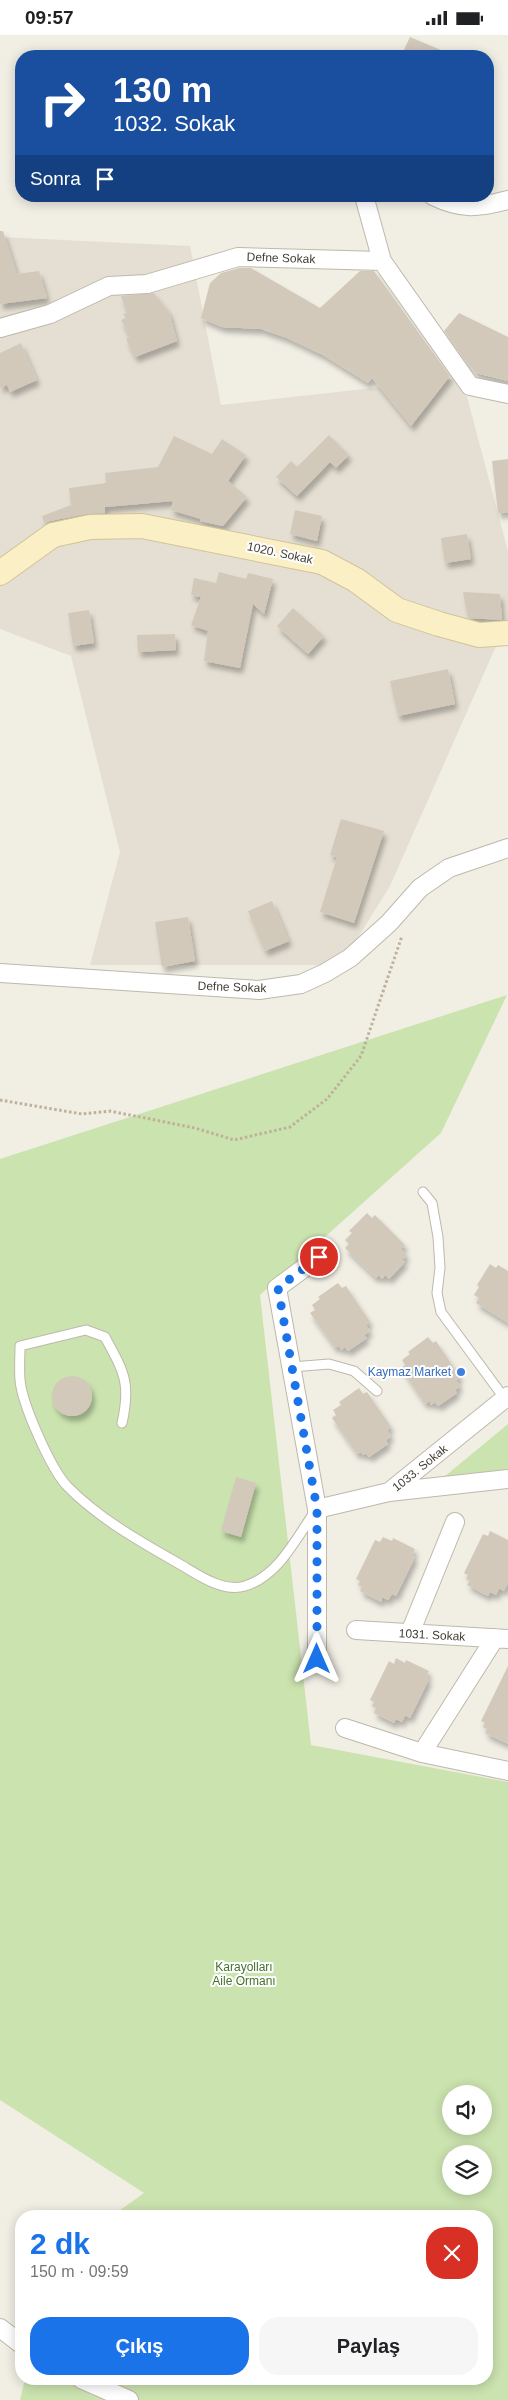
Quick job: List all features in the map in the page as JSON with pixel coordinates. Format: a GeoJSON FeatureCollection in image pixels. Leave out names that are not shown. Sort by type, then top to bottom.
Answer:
{"type":"FeatureCollection","features":[{"type":"Feature","properties":{"kind":"street"},"geometry":{"type":"LineString","coordinates":[[446,202],[452,205],[478,207],[508,200]]}},
{"type":"Feature","properties":{"kind":"street"},"geometry":{"type":"LineString","coordinates":[[366,202],[382,261],[470,386],[508,394]]}},
{"type":"Feature","properties":{"kind":"street","name":"Defne Sokak"},"geometry":{"type":"LineString","coordinates":[[0,327],[50,314],[110,286],[147,284],[238,257],[382,261]]}},
{"type":"Feature","properties":{"kind":"street","name":"1020. Sokak"},"geometry":{"type":"LineString","coordinates":[[0,573],[53,535],[90,527],[142,526],[171,530],[322,562],[356,580],[398,610],[439,625],[479,635],[508,633]]}},
{"type":"Feature","properties":{"kind":"street","name":"Defne Sokak"},"geometry":{"type":"LineString","coordinates":[[0,973],[259,990],[301,984],[350,958],[389,923],[420,887],[449,868],[508,848]]}},
{"type":"Feature","properties":{"kind":"street"},"geometry":{"type":"LineString","coordinates":[[317,1659],[317,1509],[278,1288],[319,1257]]}},
{"type":"Feature","properties":{"kind":"street","name":"1033. Sokak"},"geometry":{"type":"LineString","coordinates":[[317,1509],[389,1492],[506,1398]]}},
{"type":"Feature","properties":{"kind":"street"},"geometry":{"type":"LineString","coordinates":[[389,1492],[508,1479]]}},
{"type":"Feature","properties":{"kind":"street"},"geometry":{"type":"LineString","coordinates":[[410,1633],[455,1523]]}},
{"type":"Feature","properties":{"kind":"street","name":"1031. Sokak"},"geometry":{"type":"LineString","coordinates":[[356,1631],[502,1638]]}},
{"type":"Feature","properties":{"kind":"street"},"geometry":{"type":"LineString","coordinates":[[422,1753],[502,1638]]}},
{"type":"Feature","properties":{"kind":"street"},"geometry":{"type":"LineString","coordinates":[[345,1728],[422,1753],[508,1771]]}},
{"type":"Feature","properties":{"kind":"street"},"geometry":{"type":"LineString","coordinates":[[0,2328],[15,2339]]}},
{"type":"Feature","properties":{"kind":"street"},"geometry":{"type":"LineString","coordinates":[[95,2385],[129,2400]]}},
{"type":"Feature","properties":{"kind":"lane"},"geometry":{"type":"LineString","coordinates":[[423,1192],[432,1203],[438,1237],[440,1268],[437,1293],[441,1312],[506,1398]]}},
{"type":"Feature","properties":{"kind":"lane"},"geometry":{"type":"LineString","coordinates":[[122,1423],[128,1397],[124,1370],[105,1337],[86,1330],[20,1346],[20,1381],[35,1433],[66,1485],[121,1530],[214,1583],[243,1587],[265,1577],[277,1565],[317,1509]]}},
{"type":"Feature","properties":{"kind":"lane"},"geometry":{"type":"LineString","coordinates":[[292,1367],[329,1364],[354,1371],[377,1391]]}},
{"type":"Feature","properties":{"kind":"path"},"geometry":{"type":"LineString","coordinates":[[0,1099],[82,1114],[110,1111],[195,1128],[234,1140],[290,1127],[327,1099],[361,1056],[402,936],[407,930]]}},
{"type":"Feature","properties":{"kind":"shaded area"},"geometry":{"type":"Polygon","coordinates":[[[0,237],[190,246],[221,405],[462,378],[508,551],[508,619],[390,886],[352,947],[323,965],[90,965],[120,852],[71,656],[0,629],[0,237]]]}},
{"type":"Feature","properties":{"kind":"green space","name":"Karayolları Aile Ormanı"},"geometry":{"type":"Polygon","coordinates":[[[507,995],[441,1133],[260,1295],[311,1745],[508,1782],[508,2400],[20,2400],[24,2385],[493,2385],[493,2210],[120,2210],[144,2193],[0,2100],[0,1159],[507,995]]]}},
{"type":"Feature","properties":{"kind":"green space"},"geometry":{"type":"Polygon","coordinates":[[[508,1424],[508,1469],[444,1477],[508,1424]]]}},
{"type":"Feature","properties":{"kind":"building"},"geometry":{"type":"Polygon","coordinates":[[[410,37],[441,50],[404,50],[410,37]]]}},
{"type":"Feature","properties":{"kind":"building"},"geometry":{"type":"Polygon","coordinates":[[[0,231],[3,231],[17,274],[39,271],[47,298],[0,304],[0,231]]]}},
{"type":"Feature","properties":{"kind":"building"},"geometry":{"type":"Polygon","coordinates":[[[239,268],[251,268],[320,308],[360,271],[374,271],[450,376],[411,426],[372,378],[368,383],[323,355],[287,338],[261,329],[222,327],[201,318],[210,283],[221,273],[239,268]]]}},
{"type":"Feature","properties":{"kind":"building"},"geometry":{"type":"Polygon","coordinates":[[[154,293],[169,312],[177,341],[135,357],[126,339],[130,337],[121,320],[126,318],[123,314],[127,313],[121,296],[154,293]]]}},
{"type":"Feature","properties":{"kind":"building"},"geometry":{"type":"Polygon","coordinates":[[[459,313],[508,337],[508,381],[476,373],[464,359],[444,331],[459,313]]]}},
{"type":"Feature","properties":{"kind":"building"},"geometry":{"type":"Polygon","coordinates":[[[21,343],[37,380],[10,392],[7,385],[0,388],[0,353],[21,343]]]}},
{"type":"Feature","properties":{"kind":"building"},"geometry":{"type":"Polygon","coordinates":[[[329,435],[349,455],[336,468],[330,462],[297,496],[276,477],[291,461],[297,467],[329,435]]]}},
{"type":"Feature","properties":{"kind":"building"},"geometry":{"type":"Polygon","coordinates":[[[174,436],[212,454],[222,439],[246,455],[228,481],[247,497],[223,526],[200,521],[201,519],[171,510],[173,501],[105,507],[105,513],[87,514],[44,522],[42,516],[71,505],[69,488],[106,483],[105,473],[158,467],[174,436]]]}},
{"type":"Feature","properties":{"kind":"building"},"geometry":{"type":"Polygon","coordinates":[[[508,459],[508,512],[498,513],[492,461],[508,459]]]}},
{"type":"Feature","properties":{"kind":"building"},"geometry":{"type":"Polygon","coordinates":[[[295,510],[322,516],[317,541],[290,534],[295,510]]]}},
{"type":"Feature","properties":{"kind":"building"},"geometry":{"type":"Polygon","coordinates":[[[467,534],[471,559],[445,563],[441,538],[467,534]]]}},
{"type":"Feature","properties":{"kind":"building"},"geometry":{"type":"Polygon","coordinates":[[[219,572],[246,579],[248,573],[273,579],[264,614],[253,604],[240,668],[204,661],[208,631],[191,625],[201,597],[191,595],[194,578],[216,583],[219,572]]]}},
{"type":"Feature","properties":{"kind":"building"},"geometry":{"type":"Polygon","coordinates":[[[463,592],[500,594],[502,620],[468,618],[463,592]]]}},
{"type":"Feature","properties":{"kind":"building"},"geometry":{"type":"Polygon","coordinates":[[[293,608],[324,636],[308,654],[277,626],[293,608]]]}},
{"type":"Feature","properties":{"kind":"building"},"geometry":{"type":"Polygon","coordinates":[[[89,610],[94,643],[73,646],[68,613],[89,610]]]}},
{"type":"Feature","properties":{"kind":"building"},"geometry":{"type":"Polygon","coordinates":[[[175,634],[176,650],[138,652],[137,635],[175,634]]]}},
{"type":"Feature","properties":{"kind":"building"},"geometry":{"type":"Polygon","coordinates":[[[448,669],[455,704],[398,716],[390,681],[448,669]]]}},
{"type":"Feature","properties":{"kind":"building"},"geometry":{"type":"Polygon","coordinates":[[[341,819],[384,831],[354,923],[320,912],[337,857],[330,855],[341,819]]]}},
{"type":"Feature","properties":{"kind":"building"},"geometry":{"type":"Polygon","coordinates":[[[272,901],[289,941],[265,951],[248,911],[272,901]]]}},
{"type":"Feature","properties":{"kind":"building"},"geometry":{"type":"Polygon","coordinates":[[[188,917],[195,961],[162,967],[155,922],[188,917]]]}},
{"type":"Feature","properties":{"kind":"building"},"geometry":{"type":"Polygon","coordinates":[[[367,1213],[372,1218],[375,1215],[405,1245],[401,1249],[407,1255],[402,1259],[405,1262],[389,1279],[385,1275],[382,1279],[379,1275],[376,1278],[345,1248],[349,1244],[345,1240],[352,1233],[349,1231],[367,1213]]]}},
{"type":"Feature","properties":{"kind":"building"},"geometry":{"type":"Polygon","coordinates":[[[490,1264],[496,1268],[498,1265],[508,1271],[508,1323],[476,1303],[479,1298],[474,1295],[479,1287],[477,1285],[490,1264]]]}},
{"type":"Feature","properties":{"kind":"building"},"geometry":{"type":"Polygon","coordinates":[[[338,1283],[342,1288],[346,1286],[370,1322],[366,1325],[370,1331],[364,1335],[367,1338],[348,1351],[345,1347],[341,1350],[339,1346],[335,1348],[310,1313],[315,1310],[312,1305],[320,1299],[318,1297],[338,1283]]]}},
{"type":"Feature","properties":{"kind":"building"},"geometry":{"type":"Polygon","coordinates":[[[428,1337],[433,1343],[436,1341],[460,1377],[456,1380],[460,1386],[455,1390],[457,1393],[438,1406],[435,1402],[431,1405],[429,1401],[425,1404],[401,1368],[405,1365],[402,1360],[410,1354],[408,1352],[428,1337]]]}},
{"type":"Feature","properties":{"kind":"building"},"geometry":{"type":"Polygon","coordinates":[[[72,1376],[86,1382],[92,1396],[86,1410],[72,1416],[58,1410],[52,1396],[58,1382],[72,1376]]]}},
{"type":"Feature","properties":{"kind":"building"},"geometry":{"type":"Polygon","coordinates":[[[359,1388],[363,1394],[367,1392],[391,1427],[387,1430],[391,1436],[386,1440],[388,1444],[369,1457],[366,1453],[363,1455],[360,1452],[357,1454],[332,1418],[336,1415],[333,1410],[341,1405],[339,1402],[359,1388]]]}},
{"type":"Feature","properties":{"kind":"building"},"geometry":{"type":"Polygon","coordinates":[[[236,1477],[256,1483],[241,1537],[221,1531],[236,1477]]]}},
{"type":"Feature","properties":{"kind":"building"},"geometry":{"type":"Polygon","coordinates":[[[490,1531],[508,1540],[508,1583],[504,1591],[499,1588],[496,1595],[490,1592],[488,1596],[467,1585],[470,1581],[466,1579],[468,1575],[464,1573],[483,1534],[488,1536],[490,1531]]]}},
{"type":"Feature","properties":{"kind":"building"},"geometry":{"type":"Polygon","coordinates":[[[383,1537],[392,1541],[393,1538],[415,1549],[412,1556],[415,1557],[396,1596],[392,1594],[388,1600],[382,1597],[381,1602],[360,1591],[362,1587],[358,1585],[360,1581],[356,1579],[375,1540],[380,1542],[383,1537]]]}},
{"type":"Feature","properties":{"kind":"building"},"geometry":{"type":"Polygon","coordinates":[[[396,1658],[405,1663],[406,1660],[429,1671],[426,1677],[429,1679],[410,1718],[405,1715],[402,1722],[396,1719],[394,1723],[374,1713],[376,1708],[372,1706],[374,1702],[370,1700],[389,1661],[394,1664],[396,1658]]]}},
{"type":"Feature","properties":{"kind":"building"},"geometry":{"type":"Polygon","coordinates":[[[508,1666],[508,1744],[485,1733],[487,1729],[483,1727],[485,1723],[481,1721],[508,1666]]]}},
{"type":"Feature","properties":{"kind":"place","name":"Kaymaz Market"},"geometry":{"type":"Point","coordinates":[461,1372]}},
{"type":"Feature","properties":{"kind":"route"},"geometry":{"type":"LineString","coordinates":[[317,1659],[317,1509],[278,1288],[319,1257]]}}]}
